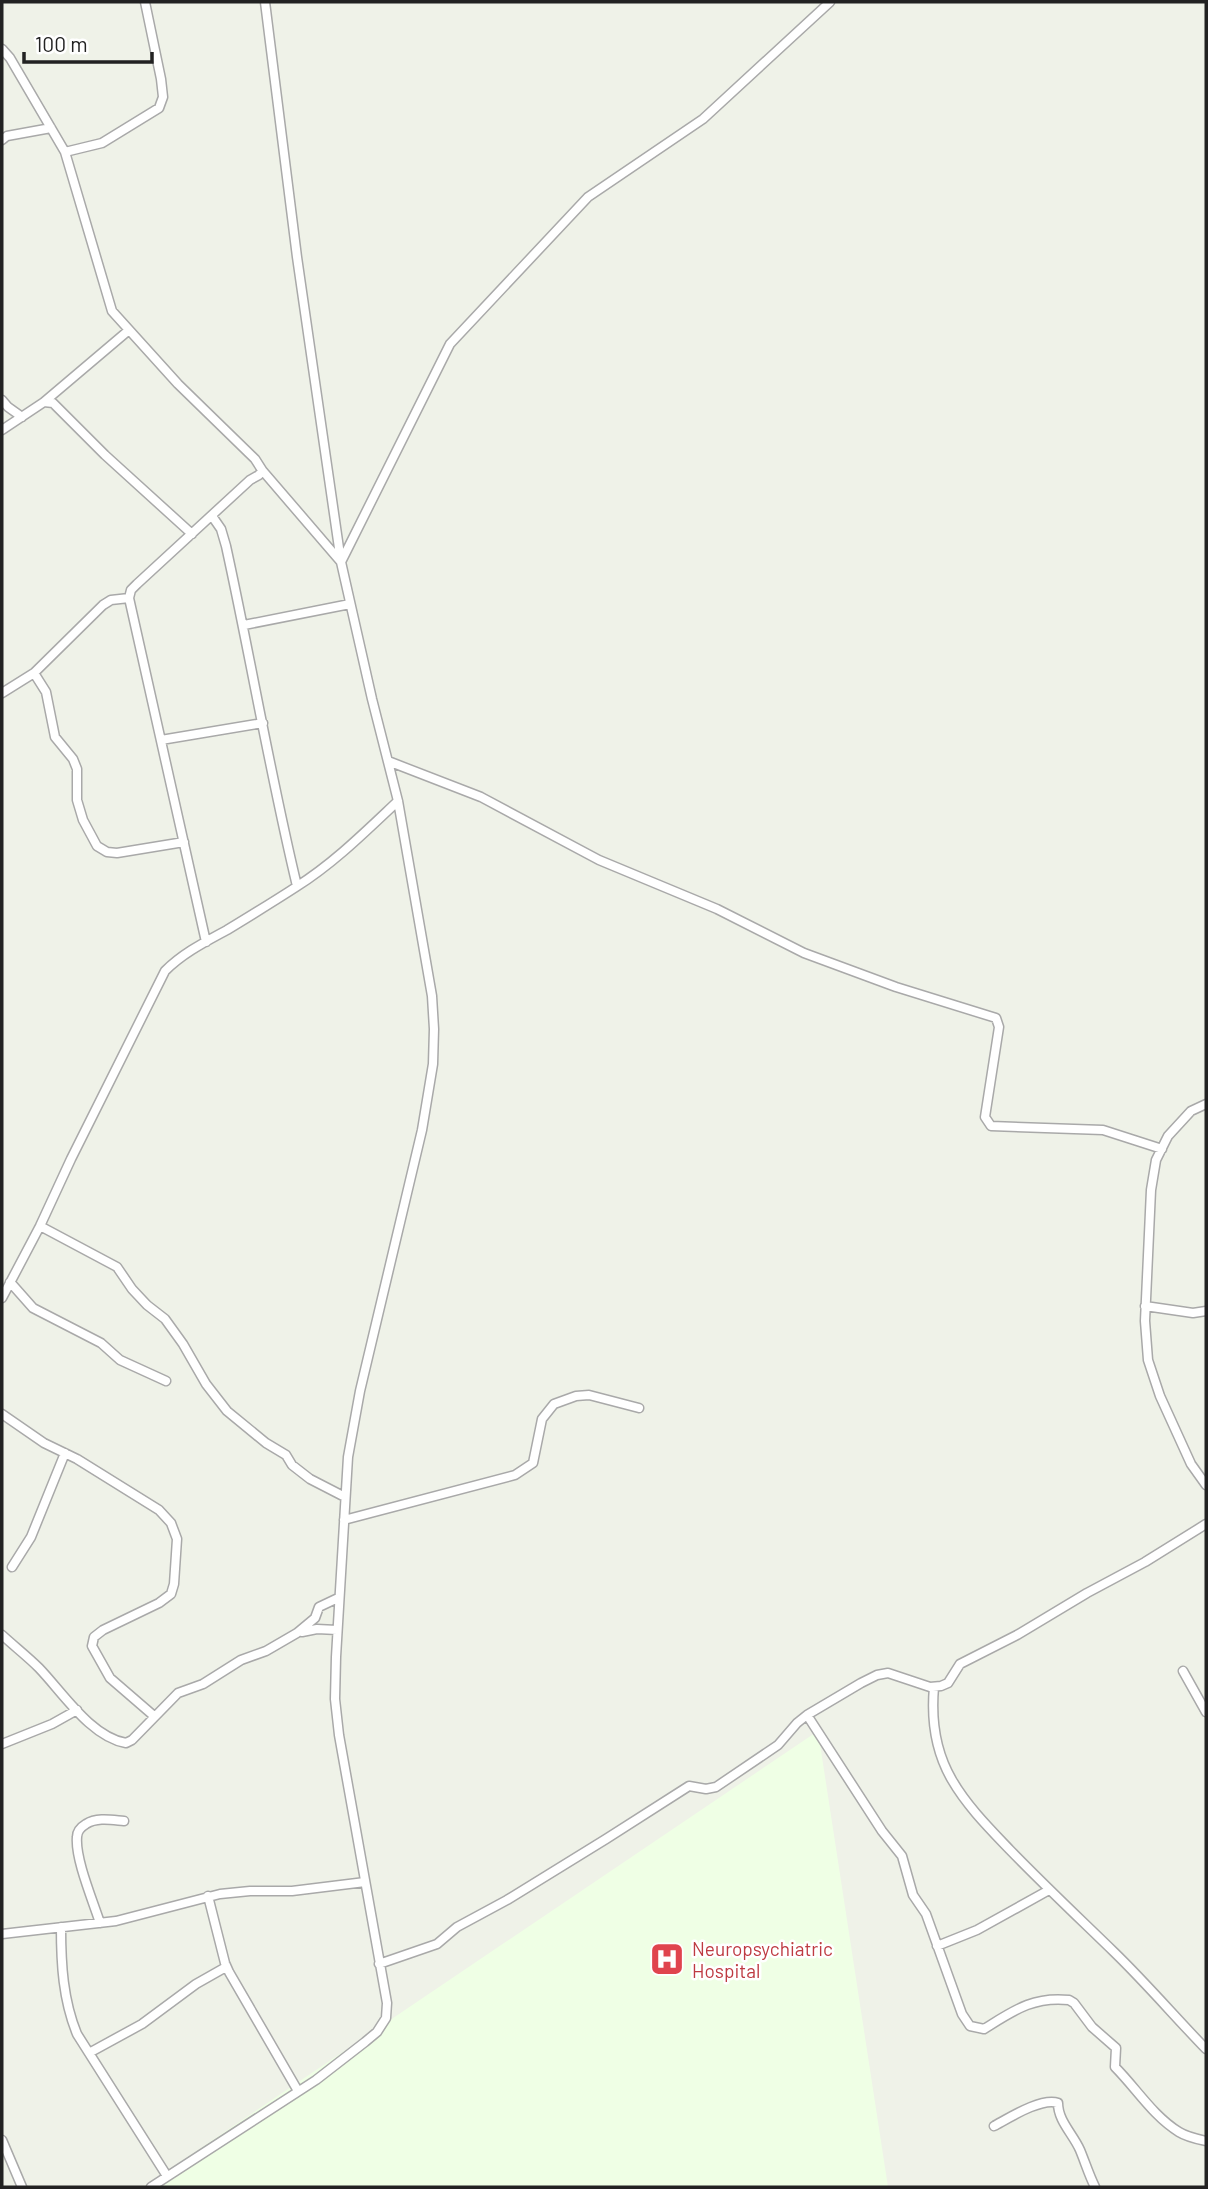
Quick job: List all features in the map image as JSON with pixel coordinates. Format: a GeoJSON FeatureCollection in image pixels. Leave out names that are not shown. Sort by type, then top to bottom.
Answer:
{"type":"FeatureCollection","features":[{"type":"Feature","properties":{"kind":"street"},"geometry":{"type":"LineString","coordinates":[[65,152],[102,143],[159,108],[163,97],[161,79],[145,2]]}},
{"type":"Feature","properties":{"kind":"street"},"geometry":{"type":"LineString","coordinates":[[151,2187],[298,2091],[377,2032],[386,2018],[387,2003],[339,1735],[335,1699],[338,1598],[348,1457],[360,1391],[422,1130],[435,1044],[432,996],[398,801],[341,562],[297,257],[265,2]]}},
{"type":"Feature","properties":{"kind":"street"},"geometry":{"type":"LineString","coordinates":[[341,562],[450,344],[588,197],[703,119],[830,2]]}},
{"type":"Feature","properties":{"kind":"street"},"geometry":{"type":"LineString","coordinates":[[2,49],[10,58],[65,152],[112,311],[178,384],[255,459],[341,562]]}},
{"type":"Feature","properties":{"kind":"street"},"geometry":{"type":"LineString","coordinates":[[2,140],[7,136],[51,128]]}},
{"type":"Feature","properties":{"kind":"street"},"geometry":{"type":"LineString","coordinates":[[2,430],[44,402],[129,330]]}},
{"type":"Feature","properties":{"kind":"street"},"geometry":{"type":"LineString","coordinates":[[2,400],[22,417]]}},
{"type":"Feature","properties":{"kind":"street"},"geometry":{"type":"LineString","coordinates":[[44,402],[53,403],[105,455],[192,534]]}},
{"type":"Feature","properties":{"kind":"street"},"geometry":{"type":"LineString","coordinates":[[206,942],[129,598],[131,590],[137,584],[262,470]]}},
{"type":"Feature","properties":{"kind":"street"},"geometry":{"type":"LineString","coordinates":[[212,516],[221,529],[244,625],[278,806],[297,886]]}},
{"type":"Feature","properties":{"kind":"street"},"geometry":{"type":"LineString","coordinates":[[2,693],[34,673],[103,605],[111,600],[129,598]]}},
{"type":"Feature","properties":{"kind":"street"},"geometry":{"type":"LineString","coordinates":[[244,625],[350,604]]}},
{"type":"Feature","properties":{"kind":"street"},"geometry":{"type":"LineString","coordinates":[[34,673],[46,692],[55,737],[78,769],[77,800],[83,820],[97,846],[107,852],[117,853],[184,842]]}},
{"type":"Feature","properties":{"kind":"street"},"geometry":{"type":"LineString","coordinates":[[161,740],[263,723]]}},
{"type":"Feature","properties":{"kind":"street"},"geometry":{"type":"LineString","coordinates":[[388,761],[481,797],[599,860],[717,909],[804,953],[896,987],[996,1018],[999,1027],[985,1117],[991,1126],[1103,1130],[1162,1149]]}},
{"type":"Feature","properties":{"kind":"street"},"geometry":{"type":"LineString","coordinates":[[2,1298],[165,971],[176,960],[297,886],[347,850],[398,801]]}},
{"type":"Feature","properties":{"kind":"street"},"geometry":{"type":"LineString","coordinates":[[1206,1104],[1191,1111],[1168,1136],[1156,1160],[1151,1190],[1145,1306],[1148,1360],[1160,1396],[1191,1464],[1206,1485]]}},
{"type":"Feature","properties":{"kind":"street"},"geometry":{"type":"LineString","coordinates":[[40,1226],[117,1267],[147,1306],[165,1320],[183,1344],[206,1384],[227,1411],[266,1443],[286,1455],[292,1465],[310,1479],[345,1497]]}},
{"type":"Feature","properties":{"kind":"street"},"geometry":{"type":"LineString","coordinates":[[10,1282],[33,1308],[101,1343],[120,1360],[166,1381]]}},
{"type":"Feature","properties":{"kind":"street"},"geometry":{"type":"LineString","coordinates":[[1145,1306],[1206,1311]]}},
{"type":"Feature","properties":{"kind":"street"},"geometry":{"type":"LineString","coordinates":[[344,1520],[515,1475],[533,1463],[542,1419],[554,1404],[562,1400],[589,1395],[639,1408]]}},
{"type":"Feature","properties":{"kind":"street"},"geometry":{"type":"LineString","coordinates":[[2,1415],[44,1443],[159,1510],[171,1522],[177,1539],[171,1594],[159,1603],[103,1630],[94,1637],[92,1646],[110,1678],[154,1716]]}},
{"type":"Feature","properties":{"kind":"street"},"geometry":{"type":"LineString","coordinates":[[12,1567],[31,1537],[65,1454]]}},
{"type":"Feature","properties":{"kind":"street"},"geometry":{"type":"LineString","coordinates":[[379,1964],[437,1944],[457,1927],[606,1839],[689,1786],[706,1789],[716,1787],[778,1745],[807,1715],[881,1674],[892,1674],[934,1687],[947,1683],[960,1664],[1017,1635],[1206,1524]]}},
{"type":"Feature","properties":{"kind":"street"},"geometry":{"type":"LineString","coordinates":[[2,1635],[105,1735],[117,1742],[126,1743],[178,1693],[204,1684],[241,1660],[266,1651],[297,1633],[316,1618],[319,1607],[338,1598]]}},
{"type":"Feature","properties":{"kind":"street"},"geometry":{"type":"LineString","coordinates":[[297,1633],[317,1629],[337,1630]]}},
{"type":"Feature","properties":{"kind":"street"},"geometry":{"type":"LineString","coordinates":[[1183,1671],[1206,1712]]}},
{"type":"Feature","properties":{"kind":"street"},"geometry":{"type":"LineString","coordinates":[[934,1687],[934,1737],[951,1779],[977,1815],[1049,1890],[1121,1959],[1206,2049]]}},
{"type":"Feature","properties":{"kind":"street"},"geometry":{"type":"LineString","coordinates":[[2,1744],[52,1724],[77,1710]]}},
{"type":"Feature","properties":{"kind":"street"},"geometry":{"type":"LineString","coordinates":[[807,1715],[901,1856],[913,1895],[926,1914],[962,2014],[970,2026],[984,2029],[1031,2002],[1069,2000],[1092,2027],[1116,2048],[1115,2067],[1137,2089],[1154,2112],[1181,2133],[1206,2141]]}},
{"type":"Feature","properties":{"kind":"street"},"geometry":{"type":"LineString","coordinates":[[100,1923],[79,1857],[77,1836],[79,1829],[96,1819],[124,1821]]}},
{"type":"Feature","properties":{"kind":"street"},"geometry":{"type":"LineString","coordinates":[[2,1934],[116,1921],[208,1896],[237,1892],[292,1891],[365,1882]]}},
{"type":"Feature","properties":{"kind":"street"},"geometry":{"type":"LineString","coordinates":[[937,1946],[977,1930],[1049,1890]]}},
{"type":"Feature","properties":{"kind":"street"},"geometry":{"type":"LineString","coordinates":[[208,1896],[226,1967],[298,2091]]}},
{"type":"Feature","properties":{"kind":"street"},"geometry":{"type":"LineString","coordinates":[[61,1927],[61,1963],[69,2015],[77,2034],[167,2176]]}},
{"type":"Feature","properties":{"kind":"street"},"geometry":{"type":"LineString","coordinates":[[89,2053],[149,2019],[196,1984],[226,1967]]}},
{"type":"Feature","properties":{"kind":"street"},"geometry":{"type":"LineString","coordinates":[[994,2126],[1044,2103],[1058,2103],[1063,2122],[1079,2148],[1096,2187]]}},
{"type":"Feature","properties":{"kind":"street"},"geometry":{"type":"LineString","coordinates":[[2,2140],[22,2187]]}},
{"type":"Feature","properties":{"kind":"shaded area","name":"Neuropsychiatric Hospital"},"geometry":{"type":"Polygon","coordinates":[[[818,1731],[888,2187],[143,2187],[818,1731]]]}},
{"type":"Feature","properties":{"kind":"place","name":"Neuropsychiatric Hospital"},"geometry":{"type":"Point","coordinates":[667,1959]}}]}
